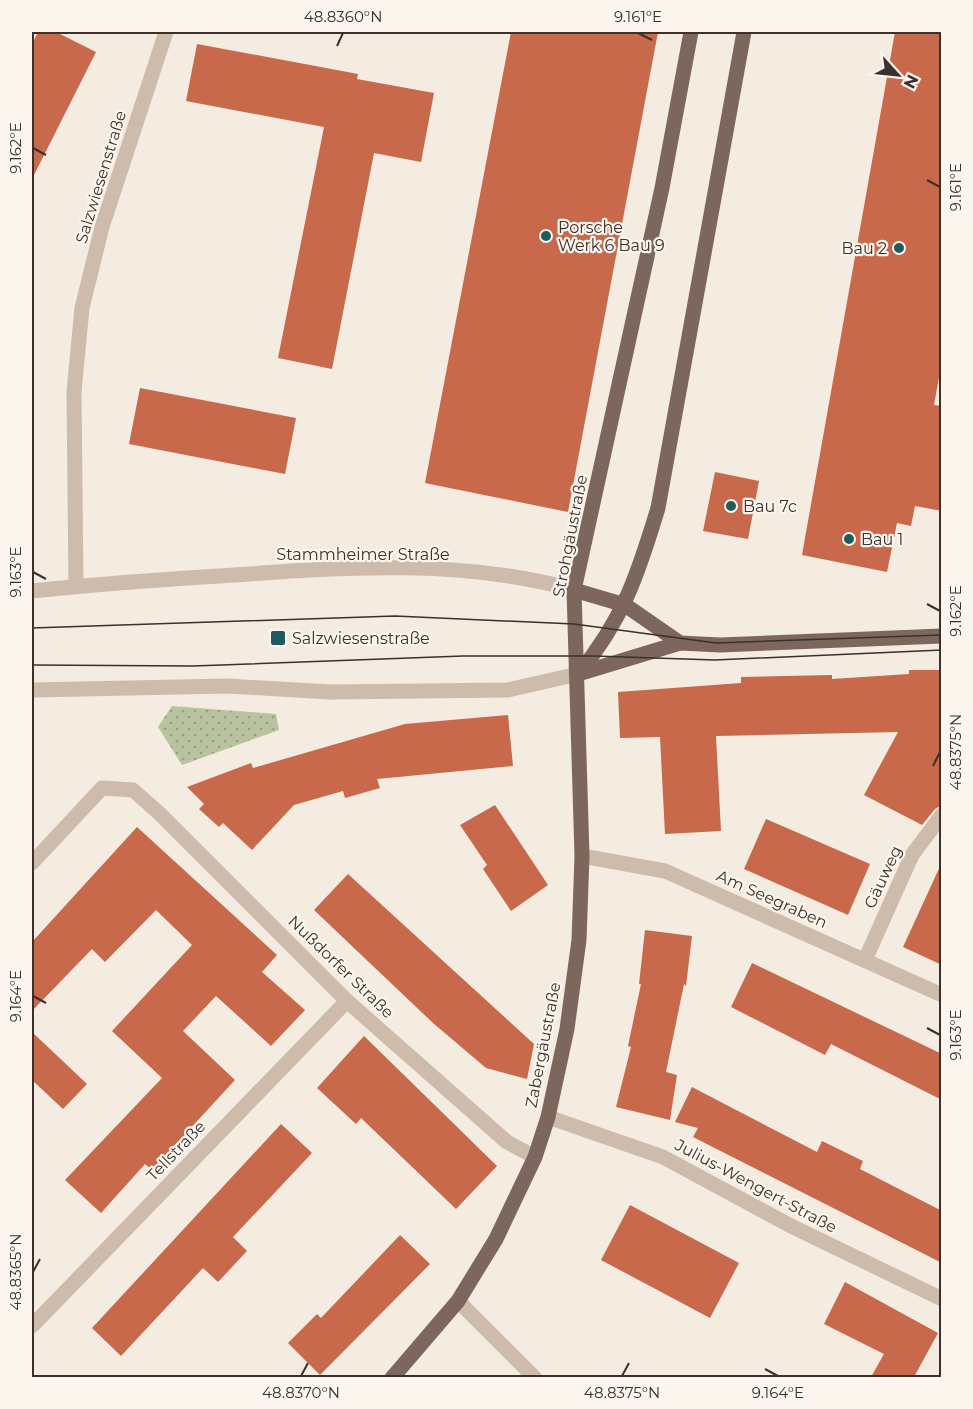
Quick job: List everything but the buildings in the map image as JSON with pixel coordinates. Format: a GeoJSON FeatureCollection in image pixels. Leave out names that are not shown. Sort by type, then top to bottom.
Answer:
{"type":"FeatureCollection","features":[{"type":"Feature","properties":{"kind":"main road","name":"Strohgäustraße"},"geometry":{"type":"LineString","coordinates":[[578,674],[574,590],[662,188],[691,32]]}},
{"type":"Feature","properties":{"kind":"main road"},"geometry":{"type":"LineString","coordinates":[[578,674],[612,629],[625,605],[640,567],[660,498],[744,32]]}},
{"type":"Feature","properties":{"kind":"main road","name":"Stammheimer Straße"},"geometry":{"type":"LineString","coordinates":[[574,590],[625,605],[680,643]]}},
{"type":"Feature","properties":{"kind":"main road"},"geometry":{"type":"LineString","coordinates":[[578,674],[680,643],[720,645],[942,636]]}},
{"type":"Feature","properties":{"kind":"main road","name":"Zabergäustraße"},"geometry":{"type":"LineString","coordinates":[[392,1377],[458,1301],[496,1239],[535,1157],[548,1117],[569,1018],[579,940],[582,856],[578,674]]}},
{"type":"Feature","properties":{"kind":"street","name":"Salzwiesenstraße"},"geometry":{"type":"LineString","coordinates":[[76,586],[74,392],[82,308],[102,227],[166,32]]}},
{"type":"Feature","properties":{"kind":"street","name":"Stammheimer Straße"},"geometry":{"type":"LineString","coordinates":[[32,591],[293,571],[424,569],[506,576],[574,590]]}},
{"type":"Feature","properties":{"kind":"street"},"geometry":{"type":"LineString","coordinates":[[32,690],[228,686],[330,692],[508,690],[578,674]]}},
{"type":"Feature","properties":{"kind":"street","name":"Nußdorfer Straße"},"geometry":{"type":"LineString","coordinates":[[32,863],[102,788],[134,790],[347,1000],[507,1142],[535,1157]]}},
{"type":"Feature","properties":{"kind":"street","name":"Gäuweg"},"geometry":{"type":"LineString","coordinates":[[865,960],[912,855],[942,814]]}},
{"type":"Feature","properties":{"kind":"street","name":"Am Seegraben"},"geometry":{"type":"LineString","coordinates":[[582,856],[665,872],[942,995]]}},
{"type":"Feature","properties":{"kind":"street","name":"Tellstraße"},"geometry":{"type":"LineString","coordinates":[[32,1326],[347,1000]]}},
{"type":"Feature","properties":{"kind":"street","name":"Julius-Wengert-Straße"},"geometry":{"type":"LineString","coordinates":[[548,1117],[663,1157],[791,1226],[942,1299]]}},
{"type":"Feature","properties":{"kind":"street"},"geometry":{"type":"LineString","coordinates":[[458,1301],[535,1377]]}},
{"type":"Feature","properties":{"kind":"green space"},"geometry":{"type":"Polygon","coordinates":[[[172,706],[276,714],[279,730],[182,765],[158,727],[172,706]]]}},
{"type":"Feature","properties":{"kind":"tram line"},"geometry":{"type":"LineString","coordinates":[[32,628],[395,616],[574,624],[716,643],[942,635]]}},
{"type":"Feature","properties":{"kind":"tram line"},"geometry":{"type":"LineString","coordinates":[[32,665],[193,666],[463,656],[594,656],[715,660],[942,650]]}},
{"type":"Feature","properties":{"kind":"place","name":"Porsche Werk 6 Bau 9"},"geometry":{"type":"Point","coordinates":[546,236]}},
{"type":"Feature","properties":{"kind":"place","name":"Bau 2"},"geometry":{"type":"Point","coordinates":[899,248]}},
{"type":"Feature","properties":{"kind":"place","name":"Bau 7c"},"geometry":{"type":"Point","coordinates":[731,506]}},
{"type":"Feature","properties":{"kind":"place","name":"Bau 1"},"geometry":{"type":"Point","coordinates":[849,539]}},
{"type":"Feature","properties":{"kind":"place","name":"Salzwiesenstraße"},"geometry":{"type":"Point","coordinates":[278,638]}}]}
